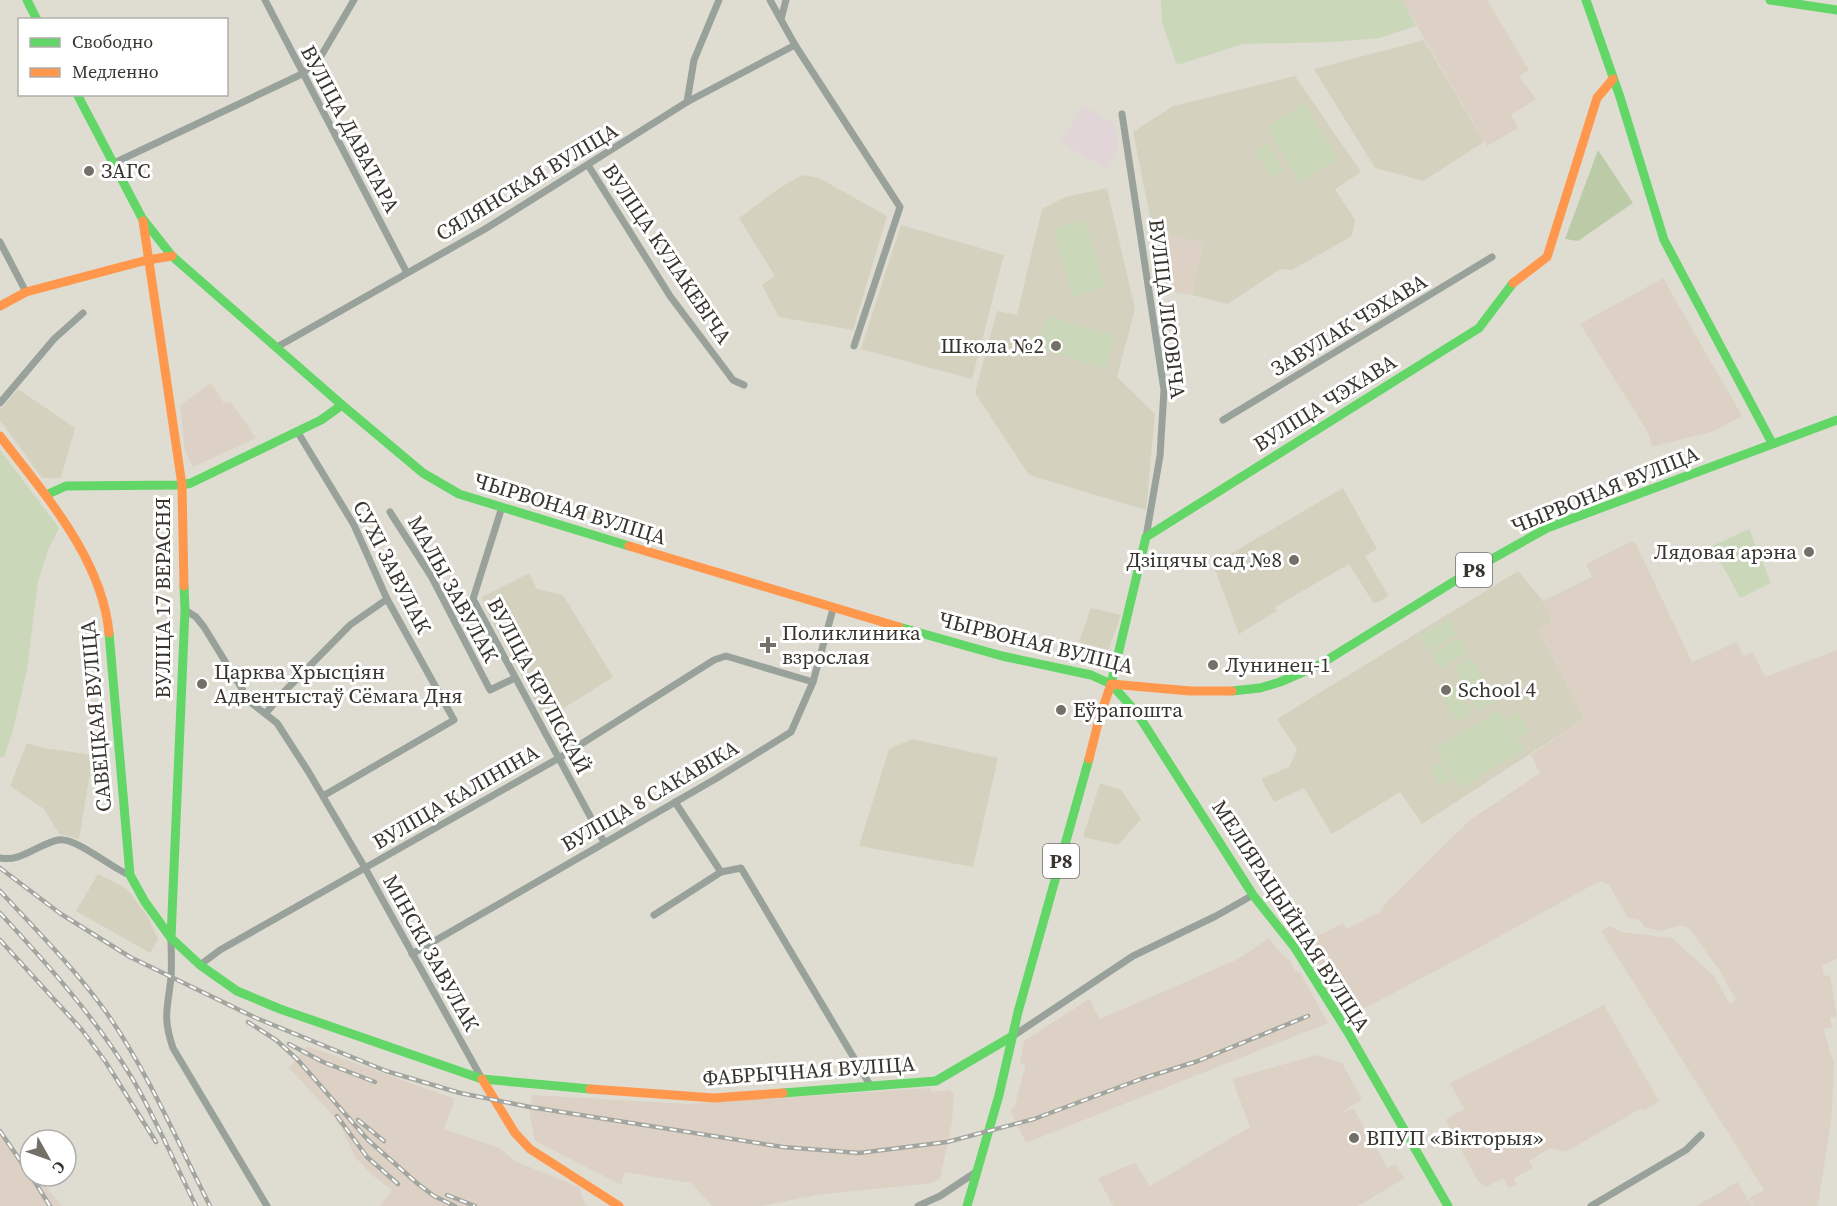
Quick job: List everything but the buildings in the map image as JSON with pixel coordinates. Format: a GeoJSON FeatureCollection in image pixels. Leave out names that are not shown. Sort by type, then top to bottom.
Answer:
{"type":"FeatureCollection","features":[{"type":"Feature","properties":{"kind":"street"},"geometry":{"type":"LineString","coordinates":[[27,0],[36,18]]}},
{"type":"Feature","properties":{"kind":"street","name":"ВУЛІЦА ДАВАТАРА"},"geometry":{"type":"LineString","coordinates":[[264,0],[407,273]]}},
{"type":"Feature","properties":{"kind":"street"},"geometry":{"type":"LineString","coordinates":[[114,163],[302,74],[321,56],[354,0]]}},
{"type":"Feature","properties":{"kind":"street"},"geometry":{"type":"LineString","coordinates":[[687,102],[694,60],[719,0]]}},
{"type":"Feature","properties":{"kind":"street"},"geometry":{"type":"LineString","coordinates":[[770,0],[795,45],[900,207],[854,346]]}},
{"type":"Feature","properties":{"kind":"street"},"geometry":{"type":"LineString","coordinates":[[781,19],[786,0]]}},
{"type":"Feature","properties":{"kind":"street"},"geometry":{"type":"LineString","coordinates":[[1586,0],[1664,240],[1772,443]]}},
{"type":"Feature","properties":{"kind":"street"},"geometry":{"type":"LineString","coordinates":[[1770,0],[1837,10]]}},
{"type":"Feature","properties":{"kind":"street","name":"СЯЛЯНСКАЯ ВУЛІЦА"},"geometry":{"type":"LineString","coordinates":[[277,347],[485,228],[687,102],[795,45]]}},
{"type":"Feature","properties":{"kind":"street","name":"ВУЛІЦА ЧЭХАВА"},"geometry":{"type":"LineString","coordinates":[[1146,537],[1479,328],[1509,286],[1547,257],[1597,98],[1613,79]]}},
{"type":"Feature","properties":{"kind":"street","name":"ЧЫРВОНАЯ ВУЛІЦА"},"geometry":{"type":"LineString","coordinates":[[79,96],[142,218],[172,256],[342,405],[423,472],[459,494],[833,609],[1002,656],[1091,675],[1111,684],[1222,692],[1263,687],[1290,679],[1308,672],[1342,652],[1524,540],[1570,519],[1837,420]]}},
{"type":"Feature","properties":{"kind":"street","name":"ВУЛІЦА ЛІСОВІЧА"},"geometry":{"type":"LineString","coordinates":[[1111,684],[1146,537],[1160,456],[1164,390],[1122,114]]}},
{"type":"Feature","properties":{"kind":"street","name":"ВУЛІЦА КУЛАКЕВІЧА"},"geometry":{"type":"LineString","coordinates":[[588,165],[670,296],[733,380],[744,386]]}},
{"type":"Feature","properties":{"kind":"street","name":"ЧЫРВОНАЯ ВУЛІЦА"},"geometry":{"type":"LineString","coordinates":[[142,218],[147,260]]}},
{"type":"Feature","properties":{"kind":"street"},"geometry":{"type":"LineString","coordinates":[[0,242],[26,292]]}},
{"type":"Feature","properties":{"kind":"street"},"geometry":{"type":"LineString","coordinates":[[0,306],[26,292],[147,260],[172,256]]}},
{"type":"Feature","properties":{"kind":"street","name":"ЗАВУЛАК ЧЭХАВА"},"geometry":{"type":"LineString","coordinates":[[1223,420],[1492,257]]}},
{"type":"Feature","properties":{"kind":"street","name":"ВУЛІЦА 17 ВЕРАСНЯ"},"geometry":{"type":"LineString","coordinates":[[147,260],[182,485],[185,610],[171,938]]}},
{"type":"Feature","properties":{"kind":"street"},"geometry":{"type":"LineString","coordinates":[[0,403],[54,339],[83,313]]}},
{"type":"Feature","properties":{"kind":"street"},"geometry":{"type":"LineString","coordinates":[[46,495],[66,486],[182,485],[332,414],[342,405]]}},
{"type":"Feature","properties":{"kind":"street","name":"СУХІ ЗАВУЛАК"},"geometry":{"type":"LineString","coordinates":[[297,431],[354,525],[387,599],[454,720],[323,796]]}},
{"type":"Feature","properties":{"kind":"street","name":"САВЕЦКАЯ ВУЛІЦА"},"geometry":{"type":"LineString","coordinates":[[0,436],[46,495],[66,525],[102,596],[107,616],[130,875],[145,902],[171,938]]}},
{"type":"Feature","properties":{"kind":"street","name":"ВУЛІЦА КРУПСКАЙ"},"geometry":{"type":"LineString","coordinates":[[502,507],[473,599],[604,842]]}},
{"type":"Feature","properties":{"kind":"street","name":"МАЛЫ ЗАВУЛАК"},"geometry":{"type":"LineString","coordinates":[[390,512],[431,576],[490,690],[515,678]]}},
{"type":"Feature","properties":{"kind":"street"},"geometry":{"type":"LineString","coordinates":[[266,713],[350,625],[387,599]]}},
{"type":"Feature","properties":{"kind":"street","name":"ВУЛІЦА 8 САКАВІКА"},"geometry":{"type":"LineString","coordinates":[[412,954],[791,732],[813,682],[833,609]]}},
{"type":"Feature","properties":{"kind":"street","name":"МІНСКІ ЗАВУЛАК"},"geometry":{"type":"LineString","coordinates":[[185,610],[196,617],[204,627],[250,702],[277,723],[365,868],[482,1079]]}},
{"type":"Feature","properties":{"kind":"street","name":"ВУЛІЦА КАЛІНІНА"},"geometry":{"type":"LineString","coordinates":[[200,965],[219,950],[559,758],[714,660],[726,656],[813,682]]}},
{"type":"Feature","properties":{"kind":"street","name":"МЕЛІЯРАЦЫЙНАЯ ВУЛІЦА"},"geometry":{"type":"LineString","coordinates":[[1111,684],[1137,713],[1253,895],[1295,948],[1448,1206]]}},
{"type":"Feature","properties":{"kind":"street","name":"Р8"},"geometry":{"type":"LineString","coordinates":[[967,1206],[999,1095],[1011,1037],[1077,807],[1099,718],[1111,684]]}},
{"type":"Feature","properties":{"kind":"street"},"geometry":{"type":"LineString","coordinates":[[675,802],[721,872]]}},
{"type":"Feature","properties":{"kind":"street"},"geometry":{"type":"LineString","coordinates":[[0,858],[15,859],[59,840],[76,844],[130,875]]}},
{"type":"Feature","properties":{"kind":"street"},"geometry":{"type":"LineString","coordinates":[[654,915],[721,872],[741,868],[870,1085]]}},
{"type":"Feature","properties":{"kind":"street","name":"ФАБРЫЧНАЯ ВУЛІЦА"},"geometry":{"type":"LineString","coordinates":[[171,938],[200,965],[237,991],[280,1009],[482,1079],[714,1098],[936,1081],[1011,1037],[1133,956],[1216,916],[1253,895]]}},
{"type":"Feature","properties":{"kind":"street"},"geometry":{"type":"LineString","coordinates":[[171,938],[171,978],[166,1014],[167,1030],[173,1048],[267,1206]]}},
{"type":"Feature","properties":{"kind":"street"},"geometry":{"type":"LineString","coordinates":[[482,1079],[510,1125],[530,1149],[619,1206]]}},
{"type":"Feature","properties":{"kind":"street"},"geometry":{"type":"LineString","coordinates":[[1591,1206],[1686,1150],[1701,1135]]}},
{"type":"Feature","properties":{"kind":"street"},"geometry":{"type":"LineString","coordinates":[[918,1206],[940,1196],[976,1172]]}},
{"type":"Feature","properties":{"kind":"shaded area"},"geometry":{"type":"Polygon","coordinates":[[[1402,0],[1487,0],[1529,70],[1519,76],[1536,99],[1511,115],[1518,128],[1487,146],[1402,0]]]}},
{"type":"Feature","properties":{"kind":"shaded area"},"geometry":{"type":"Polygon","coordinates":[[[1424,40],[1484,142],[1423,181],[1375,168],[1314,69],[1424,40]]]}},
{"type":"Feature","properties":{"kind":"shaded area"},"geometry":{"type":"Polygon","coordinates":[[[1295,76],[1361,172],[1335,189],[1355,220],[1352,236],[1292,270],[1280,269],[1228,304],[1192,295],[1203,243],[1153,231],[1133,132],[1173,106],[1295,76]]]}},
{"type":"Feature","properties":{"kind":"shaded area"},"geometry":{"type":"Polygon","coordinates":[[[1083,105],[1116,125],[1118,149],[1106,169],[1061,142],[1083,105]]]}},
{"type":"Feature","properties":{"kind":"shaded area"},"geometry":{"type":"Polygon","coordinates":[[[802,175],[819,178],[887,216],[853,330],[779,317],[762,285],[775,276],[739,218],[778,189],[802,175]]]}},
{"type":"Feature","properties":{"kind":"shaded area","name":"Школа №2"},"geometry":{"type":"Polygon","coordinates":[[[1107,188],[1135,309],[1117,377],[1155,414],[1146,510],[1029,475],[975,393],[997,311],[1017,315],[1042,209],[1065,197],[1107,188]]]}},
{"type":"Feature","properties":{"kind":"shaded area"},"geometry":{"type":"Polygon","coordinates":[[[901,225],[1004,255],[972,379],[861,349],[901,225]]]}},
{"type":"Feature","properties":{"kind":"shaded area"},"geometry":{"type":"Polygon","coordinates":[[[1153,231],[1203,243],[1192,295],[1161,290],[1153,231]]]}},
{"type":"Feature","properties":{"kind":"shaded area"},"geometry":{"type":"Polygon","coordinates":[[[1663,278],[1742,416],[1714,431],[1652,447],[1648,432],[1580,324],[1663,278]]]}},
{"type":"Feature","properties":{"kind":"shaded area"},"geometry":{"type":"Polygon","coordinates":[[[211,383],[224,403],[231,402],[256,438],[193,467],[185,451],[180,405],[211,383]]]}},
{"type":"Feature","properties":{"kind":"shaded area"},"geometry":{"type":"Polygon","coordinates":[[[18,389],[75,428],[61,478],[42,478],[0,420],[0,410],[18,389]]]}},
{"type":"Feature","properties":{"kind":"shaded area","name":"Дзіцячы сад №8"},"geometry":{"type":"Polygon","coordinates":[[[1343,488],[1377,549],[1365,556],[1389,596],[1374,604],[1349,564],[1275,607],[1277,611],[1239,634],[1213,564],[1343,488]]]}},
{"type":"Feature","properties":{"kind":"shaded area"},"geometry":{"type":"Polygon","coordinates":[[[1632,541],[1636,544],[1692,662],[1737,642],[1744,656],[1753,652],[1765,677],[1837,650],[1837,958],[1822,966],[1824,976],[1830,975],[1837,1016],[1830,1018],[1832,1027],[1824,1029],[1834,1062],[1832,1113],[1818,1206],[1753,1206],[1749,1198],[1764,1190],[1601,931],[1610,926],[1621,932],[1672,938],[1714,976],[1730,1004],[1736,1000],[1719,970],[1689,928],[1681,925],[1661,931],[1644,927],[1640,920],[1628,918],[1609,885],[1601,881],[1589,887],[1348,1017],[1306,942],[1343,923],[1347,929],[1380,912],[1390,898],[1470,820],[1540,773],[1531,755],[1584,719],[1539,629],[1552,622],[1543,601],[1592,577],[1586,564],[1632,541]]]}},
{"type":"Feature","properties":{"kind":"shaded area","name":"School 4"},"geometry":{"type":"Polygon","coordinates":[[[1518,571],[1543,601],[1553,622],[1539,630],[1584,719],[1422,824],[1400,792],[1332,834],[1304,788],[1274,802],[1261,779],[1289,767],[1297,750],[1277,719],[1518,571]]]}},
{"type":"Feature","properties":{"kind":"shaded area"},"geometry":{"type":"Polygon","coordinates":[[[529,573],[537,589],[563,595],[613,677],[545,720],[484,606],[482,597],[529,573]]]}},
{"type":"Feature","properties":{"kind":"shaded area"},"geometry":{"type":"Polygon","coordinates":[[[1091,608],[1121,615],[1108,650],[1079,642],[1091,608]]]}},
{"type":"Feature","properties":{"kind":"shaded area"},"geometry":{"type":"Polygon","coordinates":[[[912,739],[998,758],[973,867],[859,846],[889,749],[912,739]]]}},
{"type":"Feature","properties":{"kind":"shaded area"},"geometry":{"type":"Polygon","coordinates":[[[27,743],[44,748],[93,755],[79,839],[59,834],[44,809],[10,786],[27,743]]]}},
{"type":"Feature","properties":{"kind":"shaded area"},"geometry":{"type":"Polygon","coordinates":[[[1100,783],[1121,790],[1141,819],[1118,845],[1083,837],[1100,783]]]}},
{"type":"Feature","properties":{"kind":"shaded area"},"geometry":{"type":"Polygon","coordinates":[[[98,874],[127,889],[148,917],[158,939],[150,953],[76,911],[98,874]]]}},
{"type":"Feature","properties":{"kind":"shaded area"},"geometry":{"type":"Polygon","coordinates":[[[1269,938],[1291,962],[1295,971],[1300,972],[1328,1023],[1026,1143],[1010,1110],[1014,1108],[1026,1065],[1020,1063],[1024,1041],[1089,999],[1100,1019],[1238,959],[1269,938]]]}},
{"type":"Feature","properties":{"kind":"shaded area"},"geometry":{"type":"Polygon","coordinates":[[[1604,1005],[1659,1101],[1645,1110],[1640,1109],[1566,1152],[1550,1148],[1529,1161],[1533,1168],[1514,1178],[1517,1184],[1509,1188],[1503,1178],[1486,1187],[1478,1181],[1445,1120],[1464,1109],[1450,1083],[1604,1005]]]}},
{"type":"Feature","properties":{"kind":"shaded area"},"geometry":{"type":"Polygon","coordinates":[[[307,1046],[455,1099],[444,1129],[499,1148],[517,1162],[579,1187],[585,1204],[588,1206],[380,1206],[392,1190],[372,1175],[355,1157],[342,1129],[331,1113],[289,1068],[307,1046]]]}},
{"type":"Feature","properties":{"kind":"shaded area"},"geometry":{"type":"Polygon","coordinates":[[[1316,1055],[1342,1063],[1362,1099],[1339,1115],[1353,1108],[1388,1168],[1395,1164],[1405,1178],[1358,1206],[1113,1206],[1098,1178],[1135,1163],[1150,1186],[1250,1127],[1232,1079],[1316,1055]]]}},
{"type":"Feature","properties":{"kind":"shaded area"},"geometry":{"type":"Polygon","coordinates":[[[930,1088],[932,1092],[949,1090],[954,1094],[952,1122],[940,1179],[933,1183],[816,1195],[762,1206],[712,1206],[691,1183],[624,1172],[621,1185],[535,1141],[529,1111],[532,1095],[688,1104],[930,1088]]]}},
{"type":"Feature","properties":{"kind":"shaded area"},"geometry":{"type":"Polygon","coordinates":[[[0,1133],[18,1154],[18,1188],[47,1188],[62,1206],[0,1206],[0,1133]]]}},
{"type":"Feature","properties":{"kind":"shaded area"},"geometry":{"type":"Polygon","coordinates":[[[1737,1182],[1752,1206],[1696,1206],[1719,1193],[1737,1182]]]}},
{"type":"Feature","properties":{"kind":"green space"},"geometry":{"type":"Polygon","coordinates":[[[1161,0],[1402,0],[1416,26],[1380,38],[1334,42],[1243,44],[1177,65],[1162,23],[1161,0]]]}},
{"type":"Feature","properties":{"kind":"green space"},"geometry":{"type":"Polygon","coordinates":[[[1304,103],[1338,159],[1300,182],[1267,127],[1304,103]]]}},
{"type":"Feature","properties":{"kind":"green space"},"geometry":{"type":"Polygon","coordinates":[[[1267,143],[1284,170],[1272,178],[1255,151],[1267,143]]]}},
{"type":"Feature","properties":{"kind":"green space"},"geometry":{"type":"Polygon","coordinates":[[[1598,150],[1633,203],[1578,241],[1565,239],[1598,150]]]}},
{"type":"Feature","properties":{"kind":"green space"},"geometry":{"type":"Polygon","coordinates":[[[1085,220],[1105,287],[1073,297],[1053,229],[1085,220]]]}},
{"type":"Feature","properties":{"kind":"green space"},"geometry":{"type":"Polygon","coordinates":[[[1047,316],[1115,336],[1105,368],[1037,348],[1047,316]]]}},
{"type":"Feature","properties":{"kind":"green space"},"geometry":{"type":"Polygon","coordinates":[[[0,450],[59,528],[48,550],[38,582],[27,670],[12,734],[4,757],[0,757],[0,450]]]}},
{"type":"Feature","properties":{"kind":"green space"},"geometry":{"type":"Polygon","coordinates":[[[1749,529],[1771,583],[1740,598],[1712,546],[1749,529]]]}},
{"type":"Feature","properties":{"kind":"green space"},"geometry":{"type":"Polygon","coordinates":[[[1448,619],[1457,634],[1429,651],[1420,636],[1448,619]]]}},
{"type":"Feature","properties":{"kind":"green space"},"geometry":{"type":"Polygon","coordinates":[[[1460,637],[1468,652],[1440,669],[1431,654],[1460,637]]]}},
{"type":"Feature","properties":{"kind":"green space"},"geometry":{"type":"Polygon","coordinates":[[[1471,658],[1497,700],[1479,710],[1454,668],[1471,658]]]}},
{"type":"Feature","properties":{"kind":"green space"},"geometry":{"type":"Polygon","coordinates":[[[1456,687],[1472,712],[1457,721],[1442,696],[1456,687]]]}},
{"type":"Feature","properties":{"kind":"green space"},"geometry":{"type":"Polygon","coordinates":[[[1499,710],[1524,749],[1461,788],[1436,749],[1499,710]]]}},
{"type":"Feature","properties":{"kind":"green space"},"geometry":{"type":"Polygon","coordinates":[[[1518,712],[1529,731],[1518,737],[1507,719],[1518,712]]]}},
{"type":"Feature","properties":{"kind":"green space"},"geometry":{"type":"Polygon","coordinates":[[[1441,761],[1452,779],[1441,786],[1430,767],[1441,761]]]}},
{"type":"Feature","properties":{"kind":"railway"},"geometry":{"type":"LineString","coordinates":[[0,868],[61,914],[130,957],[256,1018],[386,1071],[460,1093],[530,1107],[783,1147],[859,1153],[947,1142],[1034,1119],[1141,1079],[1198,1061],[1308,1016]]}},
{"type":"Feature","properties":{"kind":"railway"},"geometry":{"type":"LineString","coordinates":[[0,891],[68,965],[106,1012],[149,1083],[210,1206]]}},
{"type":"Feature","properties":{"kind":"railway"},"geometry":{"type":"LineString","coordinates":[[0,913],[70,992],[118,1056],[149,1109],[196,1206]]}},
{"type":"Feature","properties":{"kind":"railway"},"geometry":{"type":"LineString","coordinates":[[0,940],[82,1030],[105,1061],[156,1142]]}},
{"type":"Feature","properties":{"kind":"railway"},"geometry":{"type":"LineString","coordinates":[[248,1022],[276,1040],[297,1059],[368,1140],[418,1184],[434,1196],[455,1206]]}},
{"type":"Feature","properties":{"kind":"railway"},"geometry":{"type":"LineString","coordinates":[[289,1044],[323,1062],[375,1082]]}},
{"type":"Feature","properties":{"kind":"railway"},"geometry":{"type":"LineString","coordinates":[[337,1116],[367,1157],[398,1184]]}},
{"type":"Feature","properties":{"kind":"railway"},"geometry":{"type":"LineString","coordinates":[[358,1120],[384,1141]]}},
{"type":"Feature","properties":{"kind":"railway"},"geometry":{"type":"LineString","coordinates":[[0,1131],[18,1157]]}},
{"type":"Feature","properties":{"kind":"railway"},"geometry":{"type":"LineString","coordinates":[[39,1188],[50,1206]]}},
{"type":"Feature","properties":{"kind":"railway"},"geometry":{"type":"LineString","coordinates":[[447,1195],[475,1206]]}},
{"type":"Feature","properties":{"kind":"traffic: fast"},"geometry":{"type":"LineString","coordinates":[[27,0],[36,18]]}},
{"type":"Feature","properties":{"kind":"traffic: fast"},"geometry":{"type":"LineString","coordinates":[[1586,0],[1620,97],[1664,240],[1772,443]]}},
{"type":"Feature","properties":{"kind":"traffic: fast"},"geometry":{"type":"LineString","coordinates":[[1770,0],[1837,10]]}},
{"type":"Feature","properties":{"kind":"traffic: fast"},"geometry":{"type":"LineString","coordinates":[[78,96],[142,218],[172,256],[423,473],[459,494],[629,546]]}},
{"type":"Feature","properties":{"kind":"traffic: fast"},"geometry":{"type":"LineString","coordinates":[[1111,684],[1146,537],[1479,328],[1513,283]]}},
{"type":"Feature","properties":{"kind":"traffic: fast"},"geometry":{"type":"LineString","coordinates":[[46,495],[66,486],[191,483],[321,420],[342,405]]}},
{"type":"Feature","properties":{"kind":"traffic: fast"},"geometry":{"type":"LineString","coordinates":[[1232,691],[1260,688],[1319,665],[1474,569],[1547,528],[1837,420]]}},
{"type":"Feature","properties":{"kind":"traffic: fast"},"geometry":{"type":"LineString","coordinates":[[171,938],[185,610],[184,586]]}},
{"type":"Feature","properties":{"kind":"traffic: fast"},"geometry":{"type":"LineString","coordinates":[[899,627],[1002,656],[1091,675],[1111,684],[1137,713],[1253,895],[1295,948],[1349,1034],[1448,1206]]}},
{"type":"Feature","properties":{"kind":"traffic: fast"},"geometry":{"type":"LineString","coordinates":[[109,633],[130,875],[145,902],[171,938],[200,965],[237,991],[280,1009],[482,1079],[590,1089]]}},
{"type":"Feature","properties":{"kind":"traffic: fast"},"geometry":{"type":"LineString","coordinates":[[967,1206],[999,1095],[1018,1012],[1089,759]]}},
{"type":"Feature","properties":{"kind":"traffic: fast"},"geometry":{"type":"LineString","coordinates":[[783,1093],[936,1081],[1011,1037]]}},
{"type":"Feature","properties":{"kind":"traffic: slow"},"geometry":{"type":"LineString","coordinates":[[1513,283],[1547,257],[1597,98],[1613,79]]}},
{"type":"Feature","properties":{"kind":"traffic: slow"},"geometry":{"type":"LineString","coordinates":[[143,221],[182,485],[184,586]]}},
{"type":"Feature","properties":{"kind":"traffic: slow"},"geometry":{"type":"LineString","coordinates":[[0,306],[26,292],[147,260],[172,256]]}},
{"type":"Feature","properties":{"kind":"traffic: slow"},"geometry":{"type":"LineString","coordinates":[[0,436],[52,504],[83,553],[104,605],[109,633]]}},
{"type":"Feature","properties":{"kind":"traffic: slow"},"geometry":{"type":"LineString","coordinates":[[629,546],[899,627]]}},
{"type":"Feature","properties":{"kind":"traffic: slow"},"geometry":{"type":"LineString","coordinates":[[1089,759],[1111,684],[1190,691],[1232,691]]}},
{"type":"Feature","properties":{"kind":"traffic: slow"},"geometry":{"type":"LineString","coordinates":[[482,1079],[515,1133],[530,1149],[619,1206]]}},
{"type":"Feature","properties":{"kind":"traffic: slow"},"geometry":{"type":"LineString","coordinates":[[590,1089],[714,1098],[783,1093]]}},
{"type":"Feature","properties":{"kind":"place","name":"ЗАГС"},"geometry":{"type":"Point","coordinates":[89,171]}},
{"type":"Feature","properties":{"kind":"place","name":"Школа №2"},"geometry":{"type":"Point","coordinates":[1056,346]}},
{"type":"Feature","properties":{"kind":"place","name":"Лядовая арэна"},"geometry":{"type":"Point","coordinates":[1809,552]}},
{"type":"Feature","properties":{"kind":"place","name":"Дзіцячы сад №8"},"geometry":{"type":"Point","coordinates":[1294,560]}},
{"type":"Feature","properties":{"kind":"place","name":"Поликлиника взрослая"},"geometry":{"type":"Point","coordinates":[768,645]}},
{"type":"Feature","properties":{"kind":"place","name":"Лунинец-1"},"geometry":{"type":"Point","coordinates":[1213,665]}},
{"type":"Feature","properties":{"kind":"place","name":"Царква Хрысціян Адвентыстаў Сёмага Дня"},"geometry":{"type":"Point","coordinates":[202,684]}},
{"type":"Feature","properties":{"kind":"place","name":"School 4"},"geometry":{"type":"Point","coordinates":[1446,690]}},
{"type":"Feature","properties":{"kind":"place","name":"Еўрапошта"},"geometry":{"type":"Point","coordinates":[1061,710]}},
{"type":"Feature","properties":{"kind":"place","name":"ВПУП «Вікторыя»"},"geometry":{"type":"Point","coordinates":[1354,1138]}}]}
